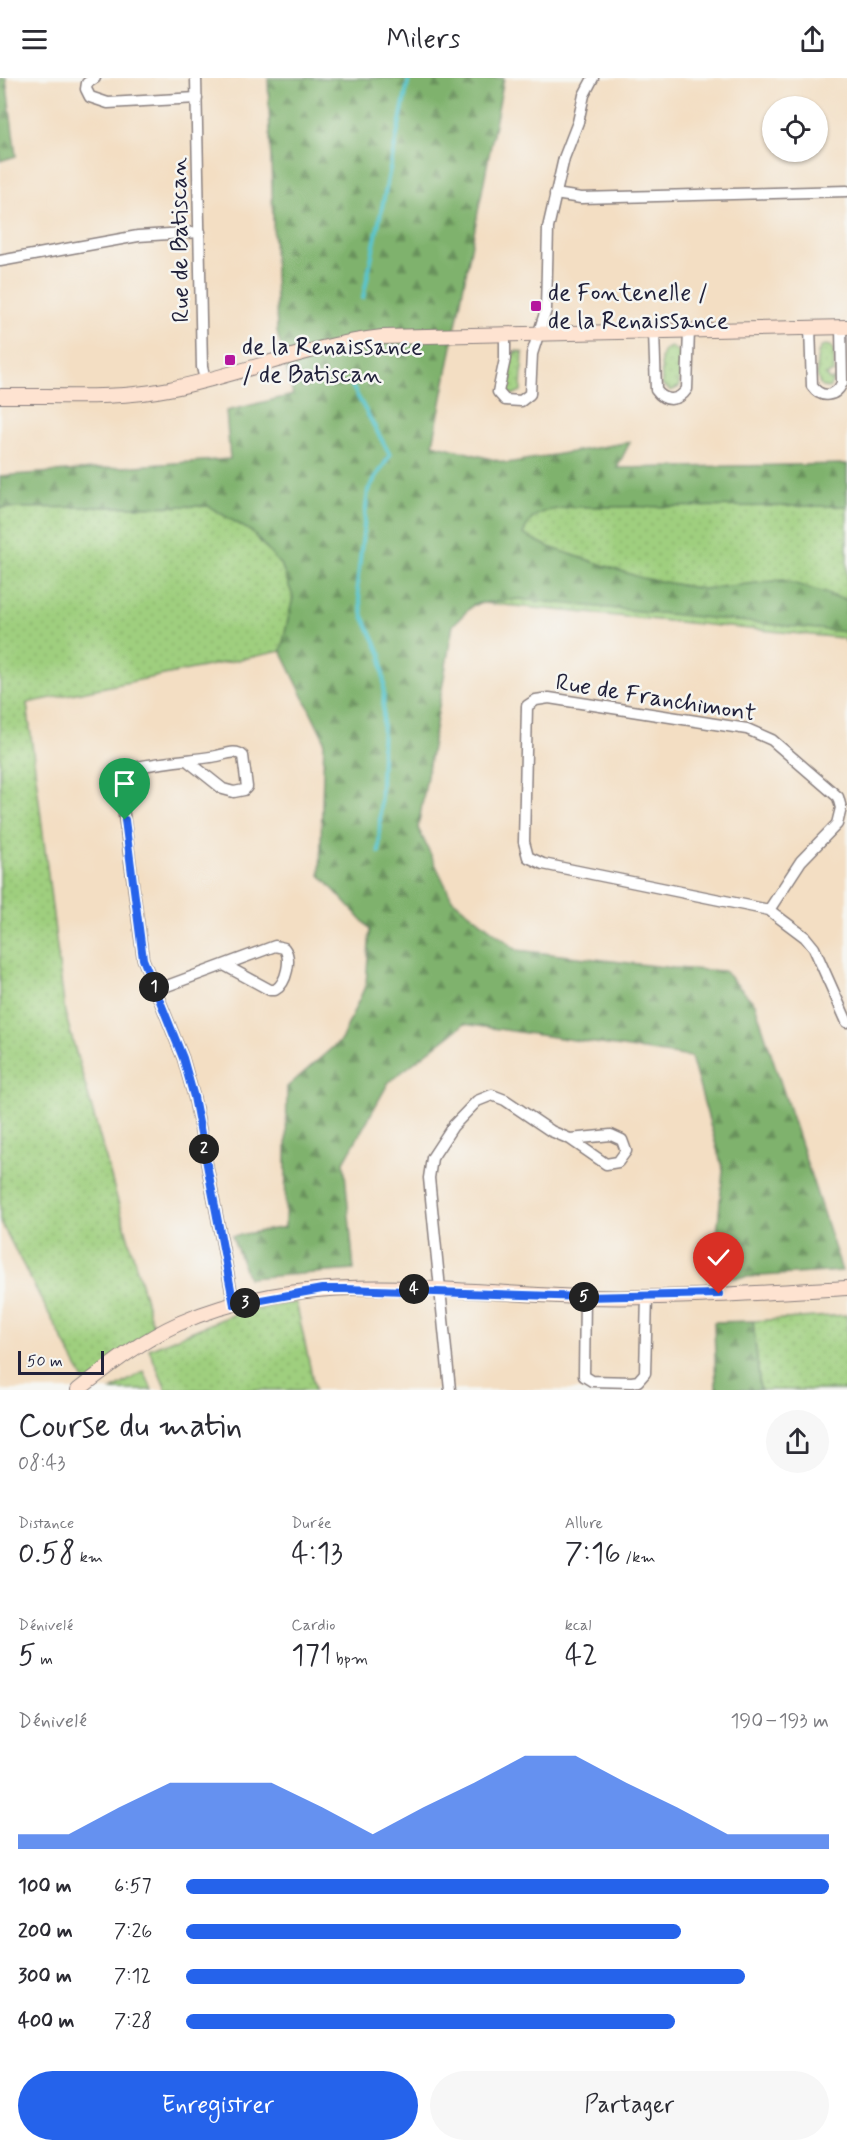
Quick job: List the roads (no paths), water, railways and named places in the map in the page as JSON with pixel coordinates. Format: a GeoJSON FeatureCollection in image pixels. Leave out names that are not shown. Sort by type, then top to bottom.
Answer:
{"type":"FeatureCollection","features":[{"type":"Feature","properties":{"kind":"street"},"geometry":{"type":"LineString","coordinates":[[94,78],[87,83],[86,89],[90,97],[108,103],[196,98]]}},
{"type":"Feature","properties":{"kind":"street","name":"Rue de Batiscan"},"geometry":{"type":"LineString","coordinates":[[196,78],[202,367],[205,380]]}},
{"type":"Feature","properties":{"kind":"street"},"geometry":{"type":"LineString","coordinates":[[505,334],[505,359],[498,392],[505,400],[516,402],[524,400],[530,394],[532,354],[546,310],[546,247],[555,194],[584,95],[593,78]]}},
{"type":"Feature","properties":{"kind":"street"},"geometry":{"type":"LineString","coordinates":[[555,194],[581,198],[847,191]]}},
{"type":"Feature","properties":{"kind":"street"},"geometry":{"type":"LineString","coordinates":[[2,259],[138,236],[200,232]]}},
{"type":"Feature","properties":{"kind":"street"},"geometry":{"type":"LineString","coordinates":[[0,396],[139,393],[166,390],[361,339],[538,333],[810,327],[844,327],[842,383],[838,390],[828,395],[816,392],[811,383],[810,327]]}},
{"type":"Feature","properties":{"kind":"street"},"geometry":{"type":"LineString","coordinates":[[654,331],[656,390],[669,399],[681,396],[687,389],[689,330]]}},
{"type":"Feature","properties":{"kind":"street","name":"Rue de Franchimont"},"geometry":{"type":"LineString","coordinates":[[769,910],[801,861],[837,825],[841,808],[838,797],[772,740],[747,729],[549,698],[536,700],[527,706],[524,842],[528,857],[543,864],[769,910],[805,937],[814,948],[846,1018]]}},
{"type":"Feature","properties":{"kind":"street"},"geometry":{"type":"LineString","coordinates":[[189,762],[227,791],[244,790],[247,787],[243,756],[239,752],[189,762],[135,766],[126,769],[121,777],[142,952],[183,1058],[194,1097],[234,1305]]}},
{"type":"Feature","properties":{"kind":"street"},"geometry":{"type":"LineString","coordinates":[[156,990],[279,946],[288,954],[285,979],[275,990],[270,990],[226,966]]}},
{"type":"Feature","properties":{"kind":"street"},"geometry":{"type":"LineString","coordinates":[[450,1390],[429,1170],[437,1148],[453,1126],[477,1101],[492,1095],[505,1100],[551,1131],[570,1139],[606,1164],[618,1162],[626,1151],[622,1140],[611,1135],[570,1139]]}},
{"type":"Feature","properties":{"kind":"street"},"geometry":{"type":"LineString","coordinates":[[78,1390],[148,1339],[182,1322],[234,1305],[322,1289],[647,1297],[847,1288]]}},
{"type":"Feature","properties":{"kind":"street"},"geometry":{"type":"LineString","coordinates":[[585,1297],[584,1376],[592,1380],[632,1382],[638,1381],[645,1373],[647,1297]]}},
{"type":"Feature","properties":{"kind":"waterway"},"geometry":{"type":"LineString","coordinates":[[363,298],[409,78]]}},
{"type":"Feature","properties":{"kind":"waterway"},"geometry":{"type":"LineString","coordinates":[[352,386],[390,455],[368,490],[357,586],[363,616],[381,655],[384,683],[379,852]]}},
{"type":"Feature","properties":{"kind":"place","name":"de Fontenelle / de la Renaissance"},"geometry":{"type":"Point","coordinates":[536,306]}},
{"type":"Feature","properties":{"kind":"place","name":"de la Renaissance / de Batiscan"},"geometry":{"type":"Point","coordinates":[230,360]}}]}
